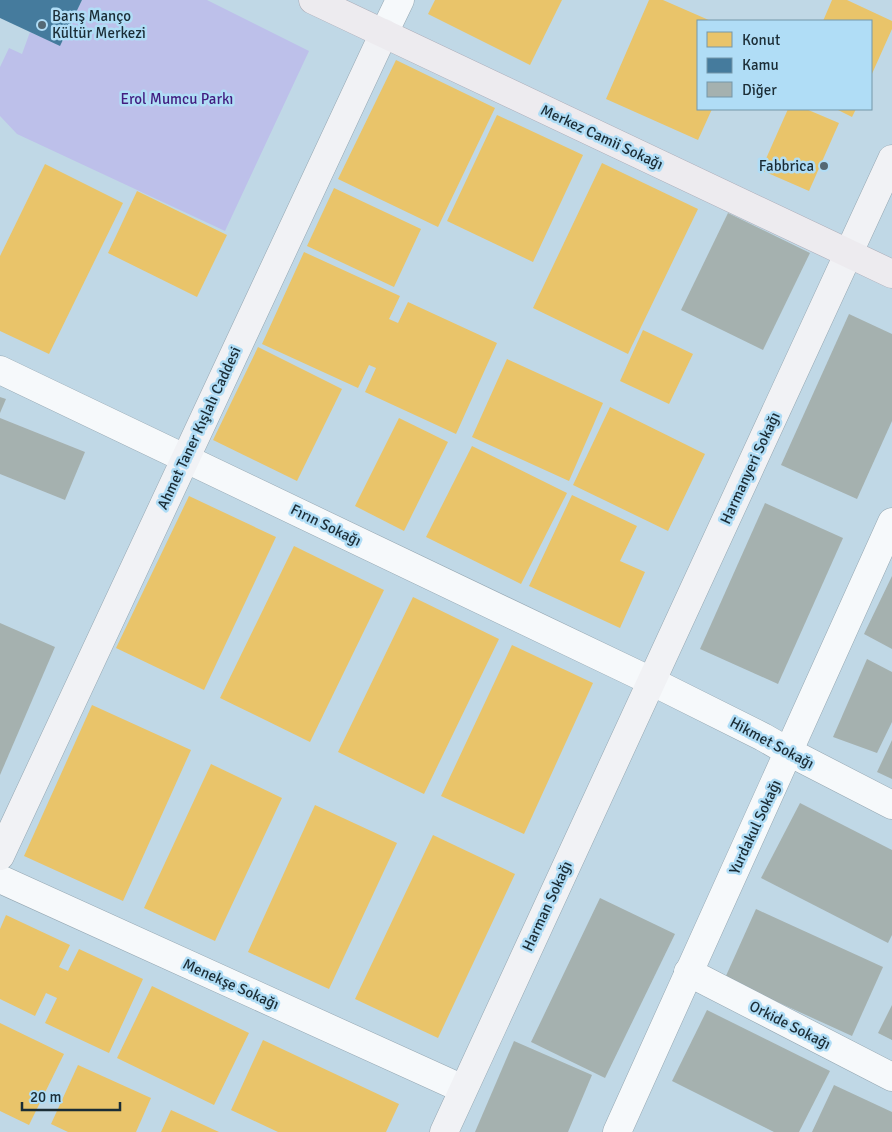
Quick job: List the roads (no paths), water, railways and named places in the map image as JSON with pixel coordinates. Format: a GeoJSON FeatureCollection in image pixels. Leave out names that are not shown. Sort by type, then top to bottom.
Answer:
{"type":"FeatureCollection","features":[{"type":"Feature","properties":{"kind":"main road","name":"Merkez Camii Sokağı"},"geometry":{"type":"LineString","coordinates":[[313,0],[892,274]]}},
{"type":"Feature","properties":{"kind":"street","name":"Ahmet Taner Kışlalı Caddesi"},"geometry":{"type":"LineString","coordinates":[[0,856],[400,0]]}},
{"type":"Feature","properties":{"kind":"street","name":"Harmanyeri Sokağı"},"geometry":{"type":"LineString","coordinates":[[651,681],[892,159]]}},
{"type":"Feature","properties":{"kind":"street","name":"Fırın Sokağı"},"geometry":{"type":"LineString","coordinates":[[0,370],[651,681]]}},
{"type":"Feature","properties":{"kind":"street","name":"Yurdakul Sokağı"},"geometry":{"type":"LineString","coordinates":[[617,1132],[789,752],[884,559],[892,522]]}},
{"type":"Feature","properties":{"kind":"street","name":"Hikmet Sokağı"},"geometry":{"type":"LineString","coordinates":[[651,681],[764,737],[789,752],[892,805]]}},
{"type":"Feature","properties":{"kind":"street","name":"Harman Sokağı"},"geometry":{"type":"LineString","coordinates":[[444,1132],[651,681]]}},
{"type":"Feature","properties":{"kind":"street","name":"Menekşe Sokağı"},"geometry":{"type":"LineString","coordinates":[[0,879],[463,1089]]}},
{"type":"Feature","properties":{"kind":"street","name":"Orkide Sokağı"},"geometry":{"type":"LineString","coordinates":[[688,972],[892,1077]]}},
{"type":"Feature","properties":{"kind":"place","name":"Barış Manço Kültür Merkezi"},"geometry":{"type":"Point","coordinates":[42,25]}},
{"type":"Feature","properties":{"kind":"place","name":"Fabbrica"},"geometry":{"type":"Point","coordinates":[824,166]}},
{"type":"Feature","properties":{"kind":"park label","name":"Erol Mumcu Parkı"},"geometry":{"type":"Point","coordinates":[177,99]}}]}
